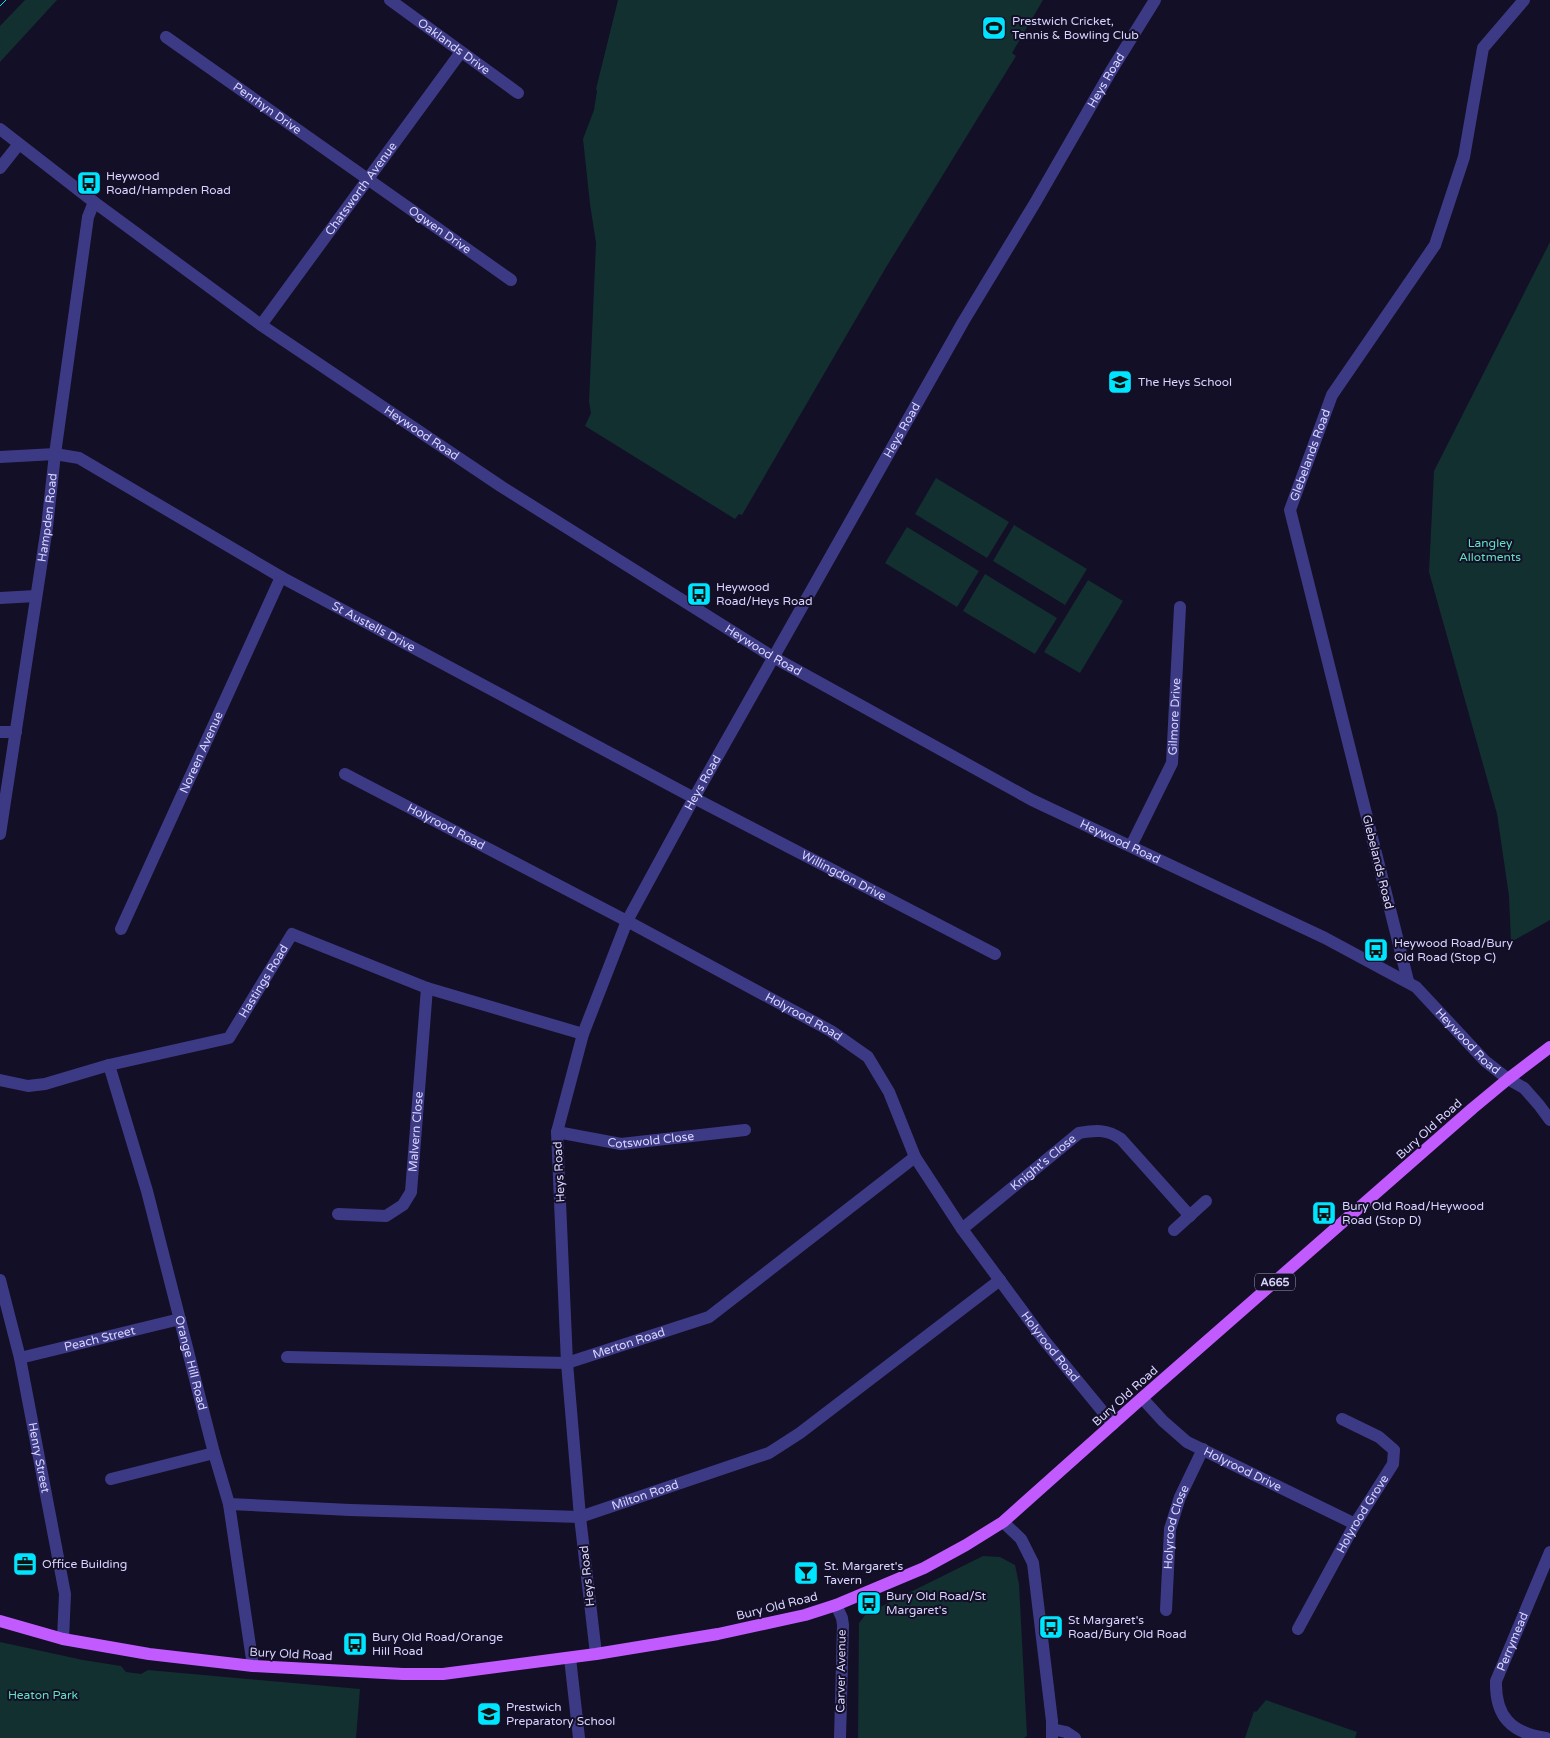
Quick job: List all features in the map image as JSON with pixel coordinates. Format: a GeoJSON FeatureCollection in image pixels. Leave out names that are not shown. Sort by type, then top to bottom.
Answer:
{"type":"FeatureCollection","features":[{"type":"Feature","properties":{"kind":"main road","name":"Bury Old Road"},"geometry":{"type":"LineString","coordinates":[[0,1621],[62,1639],[149,1654],[254,1666],[403,1674],[443,1674],[570,1658],[718,1634],[805,1615],[836,1605],[924,1568],[1003,1522],[1142,1398],[1508,1079],[1550,1047]]}},
{"type":"Feature","properties":{"kind":"street","name":"Oaklands Drive"},"geometry":{"type":"LineString","coordinates":[[390,0],[518,92]]}},
{"type":"Feature","properties":{"kind":"street","name":"Heys Road"},"geometry":{"type":"LineString","coordinates":[[596,1654],[580,1517],[567,1363],[557,1132],[583,1034],[627,921],[694,798],[963,322],[1155,0]]}},
{"type":"Feature","properties":{"kind":"street","name":"Glebelands Road"},"geometry":{"type":"LineString","coordinates":[[1408,981],[1290,510],[1332,395],[1435,245],[1464,157],[1483,48],[1524,0]]}},
{"type":"Feature","properties":{"kind":"street","name":"Penrhyn Drive"},"geometry":{"type":"LineString","coordinates":[[166,37],[368,179]]}},
{"type":"Feature","properties":{"kind":"street","name":"Chatsworth Avenue"},"geometry":{"type":"LineString","coordinates":[[261,325],[460,52]]}},
{"type":"Feature","properties":{"kind":"street","name":"Heywood Road"},"geometry":{"type":"LineString","coordinates":[[0,129],[94,202],[261,325],[502,487],[773,657],[1032,800],[1325,938],[1416,986],[1485,1061],[1508,1079],[1524,1088],[1550,1120]]}},
{"type":"Feature","properties":{"kind":"street"},"geometry":{"type":"LineString","coordinates":[[0,168],[18,144]]}},
{"type":"Feature","properties":{"kind":"street","name":"Ogwen Drive"},"geometry":{"type":"LineString","coordinates":[[368,179],[511,280]]}},
{"type":"Feature","properties":{"kind":"street","name":"Hampden Road"},"geometry":{"type":"LineString","coordinates":[[0,834],[47,527],[55,454],[88,217],[94,202]]}},
{"type":"Feature","properties":{"kind":"street","name":"St Austells Drive"},"geometry":{"type":"LineString","coordinates":[[0,457],[55,454],[79,458],[281,577],[694,798]]}},
{"type":"Feature","properties":{"kind":"street","name":"Noreen Avenue"},"geometry":{"type":"LineString","coordinates":[[121,928],[281,577]]}},
{"type":"Feature","properties":{"kind":"street"},"geometry":{"type":"LineString","coordinates":[[0,598],[36,596]]}},
{"type":"Feature","properties":{"kind":"street","name":"Gilmore Drive"},"geometry":{"type":"LineString","coordinates":[[1131,846],[1172,763],[1180,607]]}},
{"type":"Feature","properties":{"kind":"street"},"geometry":{"type":"LineString","coordinates":[[0,732],[16,732]]}},
{"type":"Feature","properties":{"kind":"street","name":"Holyrood Road"},"geometry":{"type":"LineString","coordinates":[[344,774],[627,921],[831,1031],[868,1058],[889,1092],[915,1158],[962,1228],[1044,1340],[1114,1424]]}},
{"type":"Feature","properties":{"kind":"street","name":"Willingdon Drive"},"geometry":{"type":"LineString","coordinates":[[694,798],[994,954]]}},
{"type":"Feature","properties":{"kind":"street","name":"Hastings Road"},"geometry":{"type":"LineString","coordinates":[[0,1080],[28,1086],[45,1084],[110,1065],[229,1038],[292,934],[427,988],[583,1034]]}},
{"type":"Feature","properties":{"kind":"street","name":"Malvern Close"},"geometry":{"type":"LineString","coordinates":[[338,1214],[386,1216],[403,1206],[411,1192],[427,988]]}},
{"type":"Feature","properties":{"kind":"street","name":"Orange Hill Road"},"geometry":{"type":"LineString","coordinates":[[110,1065],[147,1191],[214,1453],[229,1504],[254,1666]]}},
{"type":"Feature","properties":{"kind":"street","name":"Cotswold Close"},"geometry":{"type":"LineString","coordinates":[[557,1132],[621,1144],[745,1130]]}},
{"type":"Feature","properties":{"kind":"street","name":"Knight's Close"},"geometry":{"type":"LineString","coordinates":[[962,1228],[1079,1133],[1096,1130],[1112,1133],[1121,1138],[1190,1216]]}},
{"type":"Feature","properties":{"kind":"street","name":"Merton Road"},"geometry":{"type":"LineString","coordinates":[[286,1357],[567,1363],[709,1316],[915,1158]]}},
{"type":"Feature","properties":{"kind":"street"},"geometry":{"type":"LineString","coordinates":[[1174,1230],[1206,1201]]}},
{"type":"Feature","properties":{"kind":"street","name":"Henry Street"},"geometry":{"type":"LineString","coordinates":[[0,1280],[20,1358],[65,1594],[62,1639]]}},
{"type":"Feature","properties":{"kind":"street","name":"Milton Road"},"geometry":{"type":"LineString","coordinates":[[229,1504],[350,1510],[580,1517],[769,1453],[800,1433],[1000,1280]]}},
{"type":"Feature","properties":{"kind":"street","name":"Peach Street"},"geometry":{"type":"LineString","coordinates":[[20,1358],[180,1319]]}},
{"type":"Feature","properties":{"kind":"street","name":"Holyrood Drive"},"geometry":{"type":"LineString","coordinates":[[1142,1398],[1163,1421],[1187,1442],[1355,1524]]}},
{"type":"Feature","properties":{"kind":"street","name":"Holyrood Grove"},"geometry":{"type":"LineString","coordinates":[[1298,1629],[1355,1524],[1393,1464],[1394,1450],[1379,1437],[1342,1419]]}},
{"type":"Feature","properties":{"kind":"street","name":"Holyrood Close"},"geometry":{"type":"LineString","coordinates":[[1166,1610],[1170,1529],[1180,1497],[1203,1449]]}},
{"type":"Feature","properties":{"kind":"street"},"geometry":{"type":"LineString","coordinates":[[111,1480],[214,1453]]}},
{"type":"Feature","properties":{"kind":"street"},"geometry":{"type":"LineString","coordinates":[[1003,1522],[1021,1539],[1032,1563],[1052,1734],[1066,1732],[1075,1738]]}},
{"type":"Feature","properties":{"kind":"street","name":"Perrymead"},"geometry":{"type":"LineString","coordinates":[[1546,1738],[1530,1735],[1516,1729],[1505,1718],[1498,1706],[1495,1694],[1496,1680],[1550,1552]]}},
{"type":"Feature","properties":{"kind":"street","name":"Carver Avenue"},"geometry":{"type":"LineString","coordinates":[[836,1605],[843,1625],[840,1738]]}},
{"type":"Feature","properties":{"kind":"street"},"geometry":{"type":"LineString","coordinates":[[570,1658],[579,1738]]}},
{"type":"Feature","properties":{"kind":"green space"},"geometry":{"type":"Polygon","coordinates":[[[25,0],[57,0],[0,62],[0,26],[25,0]]]}},
{"type":"Feature","properties":{"kind":"green space"},"geometry":{"type":"Polygon","coordinates":[[[618,0],[1043,0],[1012,53],[1016,56],[885,269],[742,515],[739,514],[735,519],[585,426],[591,413],[589,402],[596,243],[583,139],[594,110],[596,89],[618,0]]]}},
{"type":"Feature","properties":{"kind":"green space","name":"Langley Allotments"},"geometry":{"type":"Polygon","coordinates":[[[1550,242],[1550,920],[1511,942],[1509,896],[1497,814],[1429,572],[1434,471],[1550,242]]]}},
{"type":"Feature","properties":{"kind":"green space"},"geometry":{"type":"Polygon","coordinates":[[[936,478],[1009,522],[987,558],[915,514],[936,478]]]}},
{"type":"Feature","properties":{"kind":"green space"},"geometry":{"type":"Polygon","coordinates":[[[1014,525],[1087,569],[1065,605],[993,561],[1014,525]]]}},
{"type":"Feature","properties":{"kind":"green space"},"geometry":{"type":"Polygon","coordinates":[[[907,527],[979,571],[957,607],[885,563],[907,527]]]}},
{"type":"Feature","properties":{"kind":"green space"},"geometry":{"type":"Polygon","coordinates":[[[985,574],[1057,618],[1035,654],[963,611],[985,574]]]}},
{"type":"Feature","properties":{"kind":"green space"},"geometry":{"type":"Polygon","coordinates":[[[1088,580],[1123,601],[1080,673],[1044,652],[1088,580]]]}},
{"type":"Feature","properties":{"kind":"green space"},"geometry":{"type":"Polygon","coordinates":[[[983,1556],[1000,1557],[1015,1565],[1019,1584],[1027,1736],[1024,1738],[858,1738],[859,1623],[866,1614],[983,1556]]]}},
{"type":"Feature","properties":{"kind":"green space","name":"Heaton Park"},"geometry":{"type":"Polygon","coordinates":[[[0,1642],[83,1660],[121,1666],[126,1672],[141,1674],[148,1670],[360,1689],[356,1738],[0,1738],[0,1642]]]}},
{"type":"Feature","properties":{"kind":"green space"},"geometry":{"type":"Polygon","coordinates":[[[1266,1700],[1357,1732],[1355,1738],[1245,1738],[1254,1711],[1256,1712],[1266,1700]]]}},
{"type":"Feature","properties":{"kind":"tram line"},"geometry":{"type":"LineString","coordinates":[[0,6],[6,0]]}},
{"type":"Feature","properties":{"kind":"place","name":"Prestwich Cricket, Tennis & Bowling Club"},"geometry":{"type":"Point","coordinates":[994,28]}},
{"type":"Feature","properties":{"kind":"place","name":"Heywood Road/Hampden Road"},"geometry":{"type":"Point","coordinates":[89,183]}},
{"type":"Feature","properties":{"kind":"place","name":"The Heys School"},"geometry":{"type":"Point","coordinates":[1120,382]}},
{"type":"Feature","properties":{"kind":"place","name":"Heywood Road/Heys Road"},"geometry":{"type":"Point","coordinates":[699,594]}},
{"type":"Feature","properties":{"kind":"place","name":"Heywood Road/Bury Old Road (Stop C)"},"geometry":{"type":"Point","coordinates":[1376,950]}},
{"type":"Feature","properties":{"kind":"place","name":"Bury Old Road/Heywood Road (Stop D)"},"geometry":{"type":"Point","coordinates":[1324,1213]}},
{"type":"Feature","properties":{"kind":"place","name":"Office Building"},"geometry":{"type":"Point","coordinates":[25,1564]}},
{"type":"Feature","properties":{"kind":"place","name":"St. Margaret's Tavern"},"geometry":{"type":"Point","coordinates":[806,1573]}},
{"type":"Feature","properties":{"kind":"place","name":"Bury Old Road/St Margaret's"},"geometry":{"type":"Point","coordinates":[869,1603]}},
{"type":"Feature","properties":{"kind":"place","name":"St Margaret's Road/Bury Old Road"},"geometry":{"type":"Point","coordinates":[1051,1627]}},
{"type":"Feature","properties":{"kind":"place","name":"Bury Old Road/Orange Hill Road"},"geometry":{"type":"Point","coordinates":[355,1644]}},
{"type":"Feature","properties":{"kind":"place","name":"Prestwich Preparatory School"},"geometry":{"type":"Point","coordinates":[489,1714]}}]}
